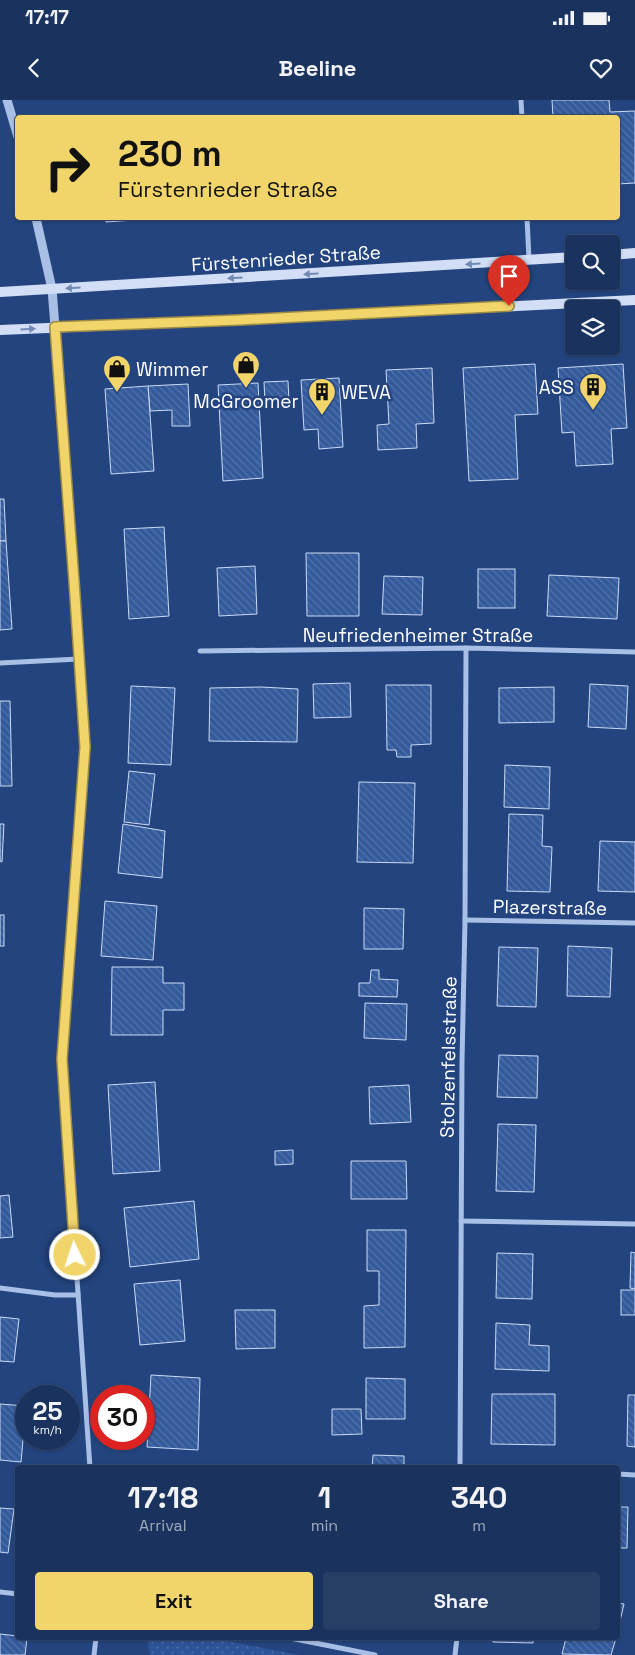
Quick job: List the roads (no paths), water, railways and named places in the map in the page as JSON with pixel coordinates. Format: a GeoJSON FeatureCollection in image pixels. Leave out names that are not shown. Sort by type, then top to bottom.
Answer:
{"type":"FeatureCollection","features":[{"type":"Feature","properties":{"kind":"main road"},"geometry":{"type":"LineString","coordinates":[[620,255],[635,254]]}},
{"type":"Feature","properties":{"kind":"main road","name":"Fürstenrieder Straße"},"geometry":{"type":"LineString","coordinates":[[0,292],[565,258]]}},
{"type":"Feature","properties":{"kind":"main road"},"geometry":{"type":"LineString","coordinates":[[0,330],[635,300]]}},
{"type":"Feature","properties":{"kind":"street"},"geometry":{"type":"LineString","coordinates":[[7,100],[15,127]]}},
{"type":"Feature","properties":{"kind":"street"},"geometry":{"type":"LineString","coordinates":[[521,100],[522,115]]}},
{"type":"Feature","properties":{"kind":"street"},"geometry":{"type":"LineString","coordinates":[[36,220],[52,289],[85,747],[62,1059],[90,1465]]}},
{"type":"Feature","properties":{"kind":"street"},"geometry":{"type":"LineString","coordinates":[[527,220],[529,260]]}},
{"type":"Feature","properties":{"kind":"street","name":"Neufriedenheimer Straße"},"geometry":{"type":"LineString","coordinates":[[200,651],[466,648],[635,652]]}},
{"type":"Feature","properties":{"kind":"street","name":"Stolzenfelsstraße"},"geometry":{"type":"LineString","coordinates":[[460,1465],[462,1062],[466,920],[466,648]]}},
{"type":"Feature","properties":{"kind":"street"},"geometry":{"type":"LineString","coordinates":[[0,663],[79,659]]}},
{"type":"Feature","properties":{"kind":"street","name":"Plazerstraße"},"geometry":{"type":"LineString","coordinates":[[466,920],[635,923]]}},
{"type":"Feature","properties":{"kind":"street"},"geometry":{"type":"LineString","coordinates":[[461,1220],[635,1224]]}},
{"type":"Feature","properties":{"kind":"street"},"geometry":{"type":"LineString","coordinates":[[0,1288],[55,1295],[78,1295]]}},
{"type":"Feature","properties":{"kind":"street"},"geometry":{"type":"LineString","coordinates":[[620,1474],[635,1475]]}},
{"type":"Feature","properties":{"kind":"street"},"geometry":{"type":"LineString","coordinates":[[0,1592],[15,1594]]}},
{"type":"Feature","properties":{"kind":"street"},"geometry":{"type":"LineString","coordinates":[[94,1655],[96,1640]]}},
{"type":"Feature","properties":{"kind":"street"},"geometry":{"type":"LineString","coordinates":[[300,1640],[375,1655]]}},
{"type":"Feature","properties":{"kind":"street"},"geometry":{"type":"LineString","coordinates":[[455,1655],[457,1640]]}},
{"type":"Feature","properties":{"kind":"place","name":"McGroomer"},"geometry":{"type":"Point","coordinates":[246,389]}},
{"type":"Feature","properties":{"kind":"place","name":"Wimmer"},"geometry":{"type":"Point","coordinates":[117,393]}},
{"type":"Feature","properties":{"kind":"place","name":"ASS"},"geometry":{"type":"Point","coordinates":[593,411]}},
{"type":"Feature","properties":{"kind":"place","name":"WEVA"},"geometry":{"type":"Point","coordinates":[322,416]}}]}
